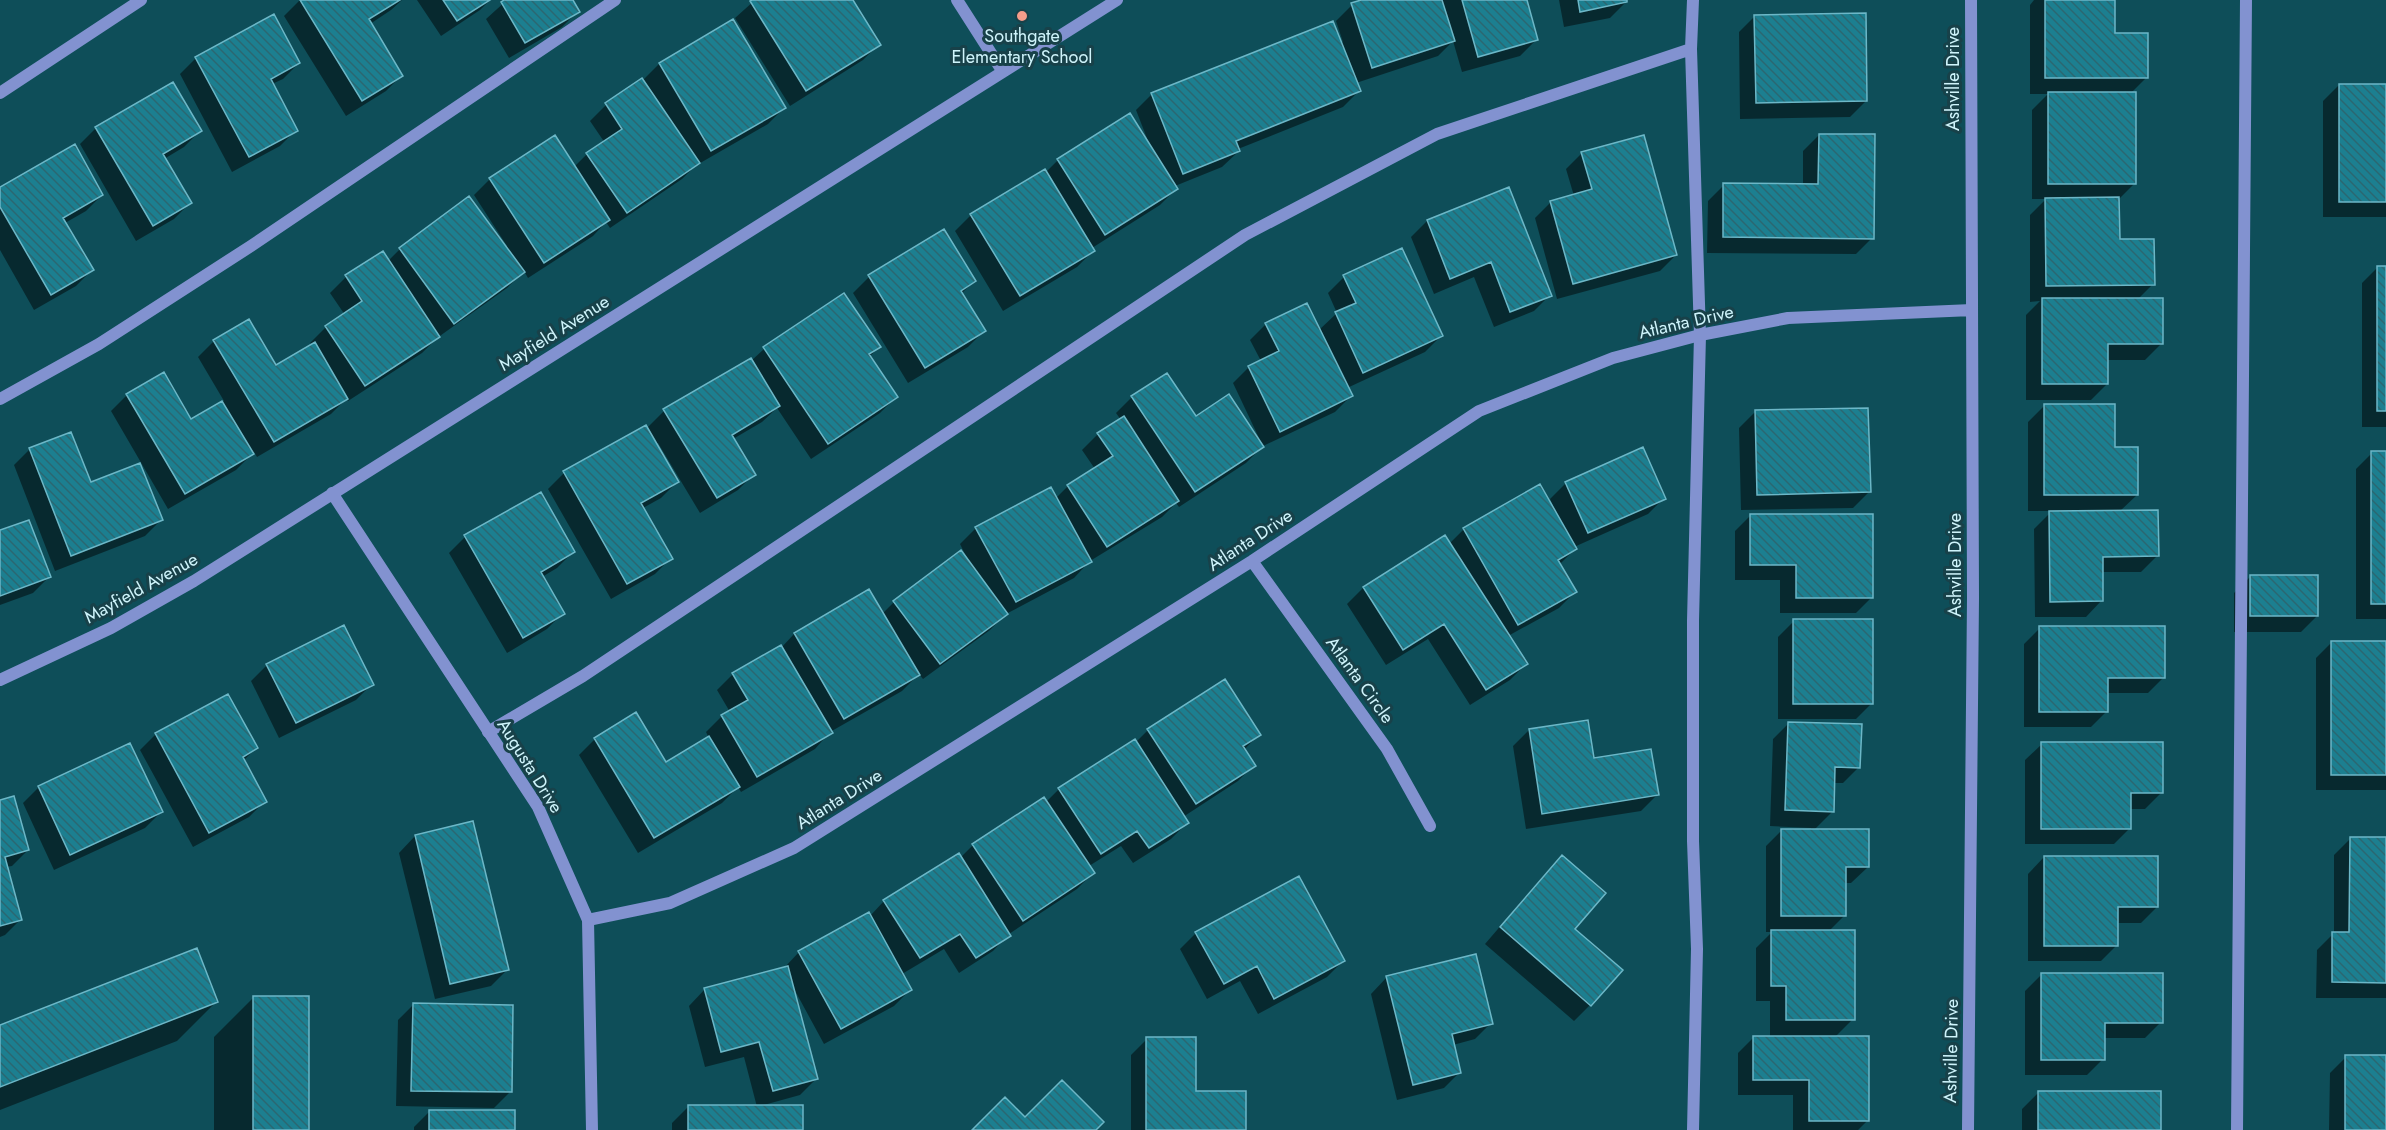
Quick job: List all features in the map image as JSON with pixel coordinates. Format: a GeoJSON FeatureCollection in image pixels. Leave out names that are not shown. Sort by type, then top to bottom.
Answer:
{"type":"FeatureCollection","features":[{"type":"Feature","properties":{"kind":"street"},"geometry":{"type":"LineString","coordinates":[[0,93],[141,0]]}},
{"type":"Feature","properties":{"kind":"street"},"geometry":{"type":"LineString","coordinates":[[0,399],[99,344],[241,252],[615,0]]}},
{"type":"Feature","properties":{"kind":"street"},"geometry":{"type":"LineString","coordinates":[[957,0],[1003,72]]}},
{"type":"Feature","properties":{"kind":"street","name":"Mayfield Avenue"},"geometry":{"type":"LineString","coordinates":[[0,680],[111,628],[194,581],[1115,0]]}},
{"type":"Feature","properties":{"kind":"street"},"geometry":{"type":"LineString","coordinates":[[1693,0],[1691,49],[1700,335],[1693,633],[1693,841],[1697,949],[1694,1130]]}},
{"type":"Feature","properties":{"kind":"street","name":"Ashville Drive"},"geometry":{"type":"LineString","coordinates":[[1968,1130],[1973,598],[1971,0]]}},
{"type":"Feature","properties":{"kind":"street"},"geometry":{"type":"LineString","coordinates":[[2237,1130],[2246,0]]}},
{"type":"Feature","properties":{"kind":"street"},"geometry":{"type":"LineString","coordinates":[[488,732],[583,676],[1245,235],[1437,134],[1691,49]]}},
{"type":"Feature","properties":{"kind":"street","name":"Atlanta Drive"},"geometry":{"type":"LineString","coordinates":[[588,920],[670,903],[794,848],[1252,561],[1479,411],[1613,358],[1700,335],[1788,318],[1971,310]]}},
{"type":"Feature","properties":{"kind":"street","name":"Augusta Drive"},"geometry":{"type":"LineString","coordinates":[[332,493],[538,807],[588,920],[592,1130]]}},
{"type":"Feature","properties":{"kind":"street","name":"Atlanta Circle"},"geometry":{"type":"LineString","coordinates":[[1252,561],[1387,749],[1430,826]]}},
{"type":"Feature","properties":{"kind":"building"},"geometry":{"type":"Polygon","coordinates":[[[300,0],[400,0],[369,19],[403,76],[362,101],[300,0]]]}},
{"type":"Feature","properties":{"kind":"building"},"geometry":{"type":"Polygon","coordinates":[[[443,0],[490,0],[457,21],[443,0]]]}},
{"type":"Feature","properties":{"kind":"building"},"geometry":{"type":"Polygon","coordinates":[[[504,0],[573,0],[580,12],[525,43],[501,2],[504,0]]]}},
{"type":"Feature","properties":{"kind":"building"},"geometry":{"type":"Polygon","coordinates":[[[853,0],[881,45],[806,91],[750,1],[853,0]]]}},
{"type":"Feature","properties":{"kind":"building"},"geometry":{"type":"Polygon","coordinates":[[[1361,0],[1442,0],[1455,41],[1372,68],[1351,3],[1361,0]]]}},
{"type":"Feature","properties":{"kind":"building"},"geometry":{"type":"Polygon","coordinates":[[[1462,0],[1527,0],[1538,40],[1478,57],[1462,0]]]}},
{"type":"Feature","properties":{"kind":"building"},"geometry":{"type":"Polygon","coordinates":[[[1578,0],[1627,0],[1627,2],[1580,12],[1578,0]]]}},
{"type":"Feature","properties":{"kind":"building"},"geometry":{"type":"Polygon","coordinates":[[[2045,0],[2115,0],[2115,33],[2148,33],[2148,78],[2045,78],[2045,0]]]}},
{"type":"Feature","properties":{"kind":"building"},"geometry":{"type":"Polygon","coordinates":[[[1866,13],[1867,101],[1756,103],[1754,15],[1866,13]]]}},
{"type":"Feature","properties":{"kind":"building"},"geometry":{"type":"Polygon","coordinates":[[[274,14],[300,63],[271,79],[298,131],[249,157],[195,57],[274,14]]]}},
{"type":"Feature","properties":{"kind":"building"},"geometry":{"type":"Polygon","coordinates":[[[733,19],[786,108],[711,151],[659,63],[733,19]]]}},
{"type":"Feature","properties":{"kind":"building"},"geometry":{"type":"Polygon","coordinates":[[[1333,21],[1361,91],[1236,141],[1240,151],[1183,174],[1151,93],[1333,21]]]}},
{"type":"Feature","properties":{"kind":"building"},"geometry":{"type":"Polygon","coordinates":[[[642,78],[700,163],[627,213],[586,153],[622,129],[605,103],[642,78]]]}},
{"type":"Feature","properties":{"kind":"building"},"geometry":{"type":"Polygon","coordinates":[[[173,82],[202,131],[163,154],[192,203],[153,226],[95,127],[173,82]]]}},
{"type":"Feature","properties":{"kind":"building"},"geometry":{"type":"Polygon","coordinates":[[[2339,84],[2386,84],[2386,202],[2339,202],[2339,84]]]}},
{"type":"Feature","properties":{"kind":"building"},"geometry":{"type":"Polygon","coordinates":[[[2048,92],[2136,92],[2136,184],[2048,184],[2048,92]]]}},
{"type":"Feature","properties":{"kind":"building"},"geometry":{"type":"Polygon","coordinates":[[[1130,113],[1178,189],[1105,235],[1057,159],[1130,113]]]}},
{"type":"Feature","properties":{"kind":"building"},"geometry":{"type":"Polygon","coordinates":[[[1819,134],[1875,134],[1874,239],[1723,237],[1723,183],[1818,184],[1819,134]]]}},
{"type":"Feature","properties":{"kind":"building"},"geometry":{"type":"Polygon","coordinates":[[[555,135],[610,220],[544,263],[489,178],[555,135]]]}},
{"type":"Feature","properties":{"kind":"building"},"geometry":{"type":"Polygon","coordinates":[[[1644,135],[1677,255],[1573,284],[1550,201],[1592,189],[1581,152],[1644,135]]]}},
{"type":"Feature","properties":{"kind":"building"},"geometry":{"type":"Polygon","coordinates":[[[75,144],[103,195],[63,218],[94,270],[51,295],[0,207],[0,187],[75,144]]]}},
{"type":"Feature","properties":{"kind":"building"},"geometry":{"type":"Polygon","coordinates":[[[1045,169],[1095,251],[1020,296],[970,214],[1045,169]]]}},
{"type":"Feature","properties":{"kind":"building"},"geometry":{"type":"Polygon","coordinates":[[[1509,187],[1552,296],[1510,312],[1491,262],[1450,279],[1427,220],[1509,187]]]}},
{"type":"Feature","properties":{"kind":"building"},"geometry":{"type":"Polygon","coordinates":[[[469,196],[525,272],[454,324],[399,248],[469,196]]]}},
{"type":"Feature","properties":{"kind":"building"},"geometry":{"type":"Polygon","coordinates":[[[2119,197],[2120,239],[2154,239],[2155,285],[2046,286],[2045,198],[2119,197]]]}},
{"type":"Feature","properties":{"kind":"building"},"geometry":{"type":"Polygon","coordinates":[[[944,229],[976,281],[961,291],[986,331],[925,368],[868,275],[944,229]]]}},
{"type":"Feature","properties":{"kind":"building"},"geometry":{"type":"Polygon","coordinates":[[[1402,248],[1443,336],[1363,373],[1335,312],[1356,303],[1343,275],[1402,248]]]}},
{"type":"Feature","properties":{"kind":"building"},"geometry":{"type":"Polygon","coordinates":[[[383,251],[440,337],[365,386],[325,326],[362,301],[345,275],[383,251]]]}},
{"type":"Feature","properties":{"kind":"building"},"geometry":{"type":"Polygon","coordinates":[[[2377,266],[2386,266],[2386,411],[2377,411],[2377,266]]]}},
{"type":"Feature","properties":{"kind":"building"},"geometry":{"type":"Polygon","coordinates":[[[844,293],[881,347],[869,354],[898,397],[828,444],[763,347],[844,293]]]}},
{"type":"Feature","properties":{"kind":"building"},"geometry":{"type":"Polygon","coordinates":[[[2042,298],[2163,298],[2163,344],[2108,344],[2108,384],[2042,384],[2042,298]]]}},
{"type":"Feature","properties":{"kind":"building"},"geometry":{"type":"Polygon","coordinates":[[[1307,303],[1353,396],[1280,432],[1248,366],[1279,351],[1265,323],[1307,303]]]}},
{"type":"Feature","properties":{"kind":"building"},"geometry":{"type":"Polygon","coordinates":[[[249,319],[276,365],[315,342],[348,399],[274,442],[213,340],[249,319]]]}},
{"type":"Feature","properties":{"kind":"building"},"geometry":{"type":"Polygon","coordinates":[[[751,358],[780,406],[732,435],[756,475],[717,498],[663,409],[751,358]]]}},
{"type":"Feature","properties":{"kind":"building"},"geometry":{"type":"Polygon","coordinates":[[[164,372],[191,419],[222,401],[254,454],[185,494],[126,394],[164,372]]]}},
{"type":"Feature","properties":{"kind":"building"},"geometry":{"type":"Polygon","coordinates":[[[1167,373],[1196,416],[1229,394],[1264,447],[1195,492],[1131,396],[1167,373]]]}},
{"type":"Feature","properties":{"kind":"building"},"geometry":{"type":"Polygon","coordinates":[[[2044,404],[2115,404],[2115,447],[2138,447],[2138,495],[2044,495],[2044,404]]]}},
{"type":"Feature","properties":{"kind":"building"},"geometry":{"type":"Polygon","coordinates":[[[1868,408],[1871,492],[1757,495],[1755,410],[1868,408]]]}},
{"type":"Feature","properties":{"kind":"building"},"geometry":{"type":"Polygon","coordinates":[[[1124,416],[1179,501],[1107,547],[1067,485],[1113,456],[1097,433],[1124,416]]]}},
{"type":"Feature","properties":{"kind":"building"},"geometry":{"type":"Polygon","coordinates":[[[646,425],[679,482],[641,503],[673,559],[627,584],[563,471],[646,425]]]}},
{"type":"Feature","properties":{"kind":"building"},"geometry":{"type":"Polygon","coordinates":[[[71,432],[91,482],[140,463],[163,520],[71,556],[29,448],[71,432]]]}},
{"type":"Feature","properties":{"kind":"building"},"geometry":{"type":"Polygon","coordinates":[[[1643,447],[1666,499],[1588,533],[1565,482],[1643,447]]]}},
{"type":"Feature","properties":{"kind":"building"},"geometry":{"type":"Polygon","coordinates":[[[2371,451],[2386,451],[2386,604],[2371,604],[2371,451]]]}},
{"type":"Feature","properties":{"kind":"building"},"geometry":{"type":"Polygon","coordinates":[[[1540,484],[1577,549],[1558,560],[1577,592],[1518,625],[1463,528],[1540,484]]]}},
{"type":"Feature","properties":{"kind":"building"},"geometry":{"type":"Polygon","coordinates":[[[1051,487],[1092,562],[1016,602],[975,527],[1051,487]]]}},
{"type":"Feature","properties":{"kind":"building"},"geometry":{"type":"Polygon","coordinates":[[[541,492],[575,552],[541,572],[565,614],[523,638],[464,535],[541,492]]]}},
{"type":"Feature","properties":{"kind":"building"},"geometry":{"type":"Polygon","coordinates":[[[2158,510],[2159,556],[2103,557],[2103,601],[2050,602],[2049,511],[2158,510]]]}},
{"type":"Feature","properties":{"kind":"building"},"geometry":{"type":"Polygon","coordinates":[[[1750,514],[1873,514],[1873,598],[1796,598],[1796,565],[1750,565],[1750,514]]]}},
{"type":"Feature","properties":{"kind":"building"},"geometry":{"type":"Polygon","coordinates":[[[29,520],[51,577],[0,596],[0,530],[29,520]]]}},
{"type":"Feature","properties":{"kind":"building"},"geometry":{"type":"Polygon","coordinates":[[[1445,535],[1528,664],[1486,690],[1444,624],[1403,650],[1363,587],[1445,535]]]}},
{"type":"Feature","properties":{"kind":"building"},"geometry":{"type":"Polygon","coordinates":[[[961,550],[1008,614],[940,664],[893,601],[961,550]]]}},
{"type":"Feature","properties":{"kind":"building"},"geometry":{"type":"Polygon","coordinates":[[[2250,575],[2318,575],[2318,616],[2250,616],[2250,575]]]}},
{"type":"Feature","properties":{"kind":"building"},"geometry":{"type":"Polygon","coordinates":[[[869,589],[920,675],[844,719],[794,633],[869,589]]]}},
{"type":"Feature","properties":{"kind":"building"},"geometry":{"type":"Polygon","coordinates":[[[1793,619],[1873,619],[1873,704],[1793,704],[1793,619]]]}},
{"type":"Feature","properties":{"kind":"building"},"geometry":{"type":"Polygon","coordinates":[[[344,625],[374,685],[296,723],[266,664],[344,625]]]}},
{"type":"Feature","properties":{"kind":"building"},"geometry":{"type":"Polygon","coordinates":[[[2039,626],[2165,626],[2165,678],[2108,678],[2108,712],[2039,712],[2039,626]]]}},
{"type":"Feature","properties":{"kind":"building"},"geometry":{"type":"Polygon","coordinates":[[[2331,641],[2386,641],[2386,775],[2331,775],[2331,641]]]}},
{"type":"Feature","properties":{"kind":"building"},"geometry":{"type":"Polygon","coordinates":[[[781,645],[833,733],[757,777],[721,715],[748,700],[732,673],[781,645]]]}},
{"type":"Feature","properties":{"kind":"building"},"geometry":{"type":"Polygon","coordinates":[[[1225,679],[1261,735],[1243,746],[1256,766],[1196,804],[1147,729],[1225,679]]]}},
{"type":"Feature","properties":{"kind":"building"},"geometry":{"type":"Polygon","coordinates":[[[228,694],[258,748],[243,757],[267,802],[209,833],[155,733],[228,694]]]}},
{"type":"Feature","properties":{"kind":"building"},"geometry":{"type":"Polygon","coordinates":[[[636,712],[666,762],[709,736],[740,787],[654,838],[594,738],[636,712]]]}},
{"type":"Feature","properties":{"kind":"building"},"geometry":{"type":"Polygon","coordinates":[[[1588,720],[1594,758],[1651,749],[1659,795],[1542,814],[1529,729],[1588,720]]]}},
{"type":"Feature","properties":{"kind":"building"},"geometry":{"type":"Polygon","coordinates":[[[1788,722],[1862,724],[1860,768],[1835,767],[1834,812],[1785,810],[1788,722]]]}},
{"type":"Feature","properties":{"kind":"building"},"geometry":{"type":"Polygon","coordinates":[[[1135,739],[1189,823],[1149,848],[1137,831],[1101,854],[1058,788],[1135,739]]]}},
{"type":"Feature","properties":{"kind":"building"},"geometry":{"type":"Polygon","coordinates":[[[2041,742],[2163,742],[2163,793],[2131,793],[2131,829],[2041,829],[2041,742]]]}},
{"type":"Feature","properties":{"kind":"building"},"geometry":{"type":"Polygon","coordinates":[[[130,743],[163,812],[70,855],[38,786],[130,743]]]}},
{"type":"Feature","properties":{"kind":"building"},"geometry":{"type":"Polygon","coordinates":[[[14,796],[29,850],[5,857],[22,920],[0,926],[0,800],[14,796]]]}},
{"type":"Feature","properties":{"kind":"building"},"geometry":{"type":"Polygon","coordinates":[[[1044,797],[1095,873],[1023,921],[972,844],[1044,797]]]}},
{"type":"Feature","properties":{"kind":"building"},"geometry":{"type":"Polygon","coordinates":[[[473,821],[509,970],[450,984],[415,835],[473,821]]]}},
{"type":"Feature","properties":{"kind":"building"},"geometry":{"type":"Polygon","coordinates":[[[1781,829],[1869,829],[1869,867],[1846,867],[1846,916],[1781,916],[1781,829]]]}},
{"type":"Feature","properties":{"kind":"building"},"geometry":{"type":"Polygon","coordinates":[[[2350,837],[2386,837],[2386,983],[2332,982],[2332,932],[2349,932],[2350,837]]]}},
{"type":"Feature","properties":{"kind":"building"},"geometry":{"type":"Polygon","coordinates":[[[959,853],[1011,936],[976,958],[960,934],[920,958],[883,900],[959,853]]]}},
{"type":"Feature","properties":{"kind":"building"},"geometry":{"type":"Polygon","coordinates":[[[1562,855],[1606,893],[1575,929],[1623,970],[1591,1006],[1500,927],[1562,855]]]}},
{"type":"Feature","properties":{"kind":"building"},"geometry":{"type":"Polygon","coordinates":[[[2044,856],[2158,856],[2158,907],[2118,907],[2118,946],[2044,946],[2044,856]]]}},
{"type":"Feature","properties":{"kind":"building"},"geometry":{"type":"Polygon","coordinates":[[[1299,876],[1345,961],[1274,999],[1257,966],[1224,984],[1195,932],[1299,876]]]}},
{"type":"Feature","properties":{"kind":"building"},"geometry":{"type":"Polygon","coordinates":[[[869,912],[912,990],[841,1029],[798,951],[869,912]]]}},
{"type":"Feature","properties":{"kind":"building"},"geometry":{"type":"Polygon","coordinates":[[[1771,930],[1855,930],[1855,1020],[1786,1020],[1786,986],[1771,986],[1771,930]]]}},
{"type":"Feature","properties":{"kind":"building"},"geometry":{"type":"Polygon","coordinates":[[[197,948],[218,1002],[0,1087],[0,1025],[197,948]]]}},
{"type":"Feature","properties":{"kind":"building"},"geometry":{"type":"Polygon","coordinates":[[[1476,954],[1493,1024],[1452,1034],[1461,1073],[1413,1085],[1386,976],[1476,954]]]}},
{"type":"Feature","properties":{"kind":"building"},"geometry":{"type":"Polygon","coordinates":[[[788,966],[818,1079],[773,1091],[759,1042],[721,1052],[704,988],[788,966]]]}},
{"type":"Feature","properties":{"kind":"building"},"geometry":{"type":"Polygon","coordinates":[[[2041,973],[2163,973],[2163,1023],[2105,1023],[2105,1060],[2041,1060],[2041,973]]]}},
{"type":"Feature","properties":{"kind":"building"},"geometry":{"type":"Polygon","coordinates":[[[253,996],[309,996],[309,1130],[253,1130],[253,996]]]}},
{"type":"Feature","properties":{"kind":"building"},"geometry":{"type":"Polygon","coordinates":[[[413,1003],[513,1005],[512,1092],[411,1091],[413,1003]]]}},
{"type":"Feature","properties":{"kind":"building"},"geometry":{"type":"Polygon","coordinates":[[[1753,1036],[1869,1036],[1869,1121],[1809,1121],[1809,1080],[1753,1080],[1753,1036]]]}},
{"type":"Feature","properties":{"kind":"building"},"geometry":{"type":"Polygon","coordinates":[[[1146,1037],[1196,1037],[1196,1091],[1246,1091],[1246,1130],[1146,1130],[1146,1037]]]}},
{"type":"Feature","properties":{"kind":"building"},"geometry":{"type":"Polygon","coordinates":[[[2345,1055],[2386,1055],[2386,1130],[2345,1130],[2345,1055]]]}},
{"type":"Feature","properties":{"kind":"building"},"geometry":{"type":"Polygon","coordinates":[[[1062,1080],[1104,1122],[1096,1130],[972,1130],[1005,1097],[1025,1117],[1062,1080]]]}},
{"type":"Feature","properties":{"kind":"building"},"geometry":{"type":"Polygon","coordinates":[[[2038,1091],[2161,1091],[2161,1130],[2038,1130],[2038,1091]]]}},
{"type":"Feature","properties":{"kind":"building"},"geometry":{"type":"Polygon","coordinates":[[[688,1105],[803,1105],[803,1130],[688,1130],[688,1105]]]}},
{"type":"Feature","properties":{"kind":"building"},"geometry":{"type":"Polygon","coordinates":[[[429,1110],[515,1110],[515,1130],[429,1130],[429,1110]]]}},
{"type":"Feature","properties":{"kind":"place","name":"Southgate Elementary School"},"geometry":{"type":"Point","coordinates":[1022,16]}}]}
